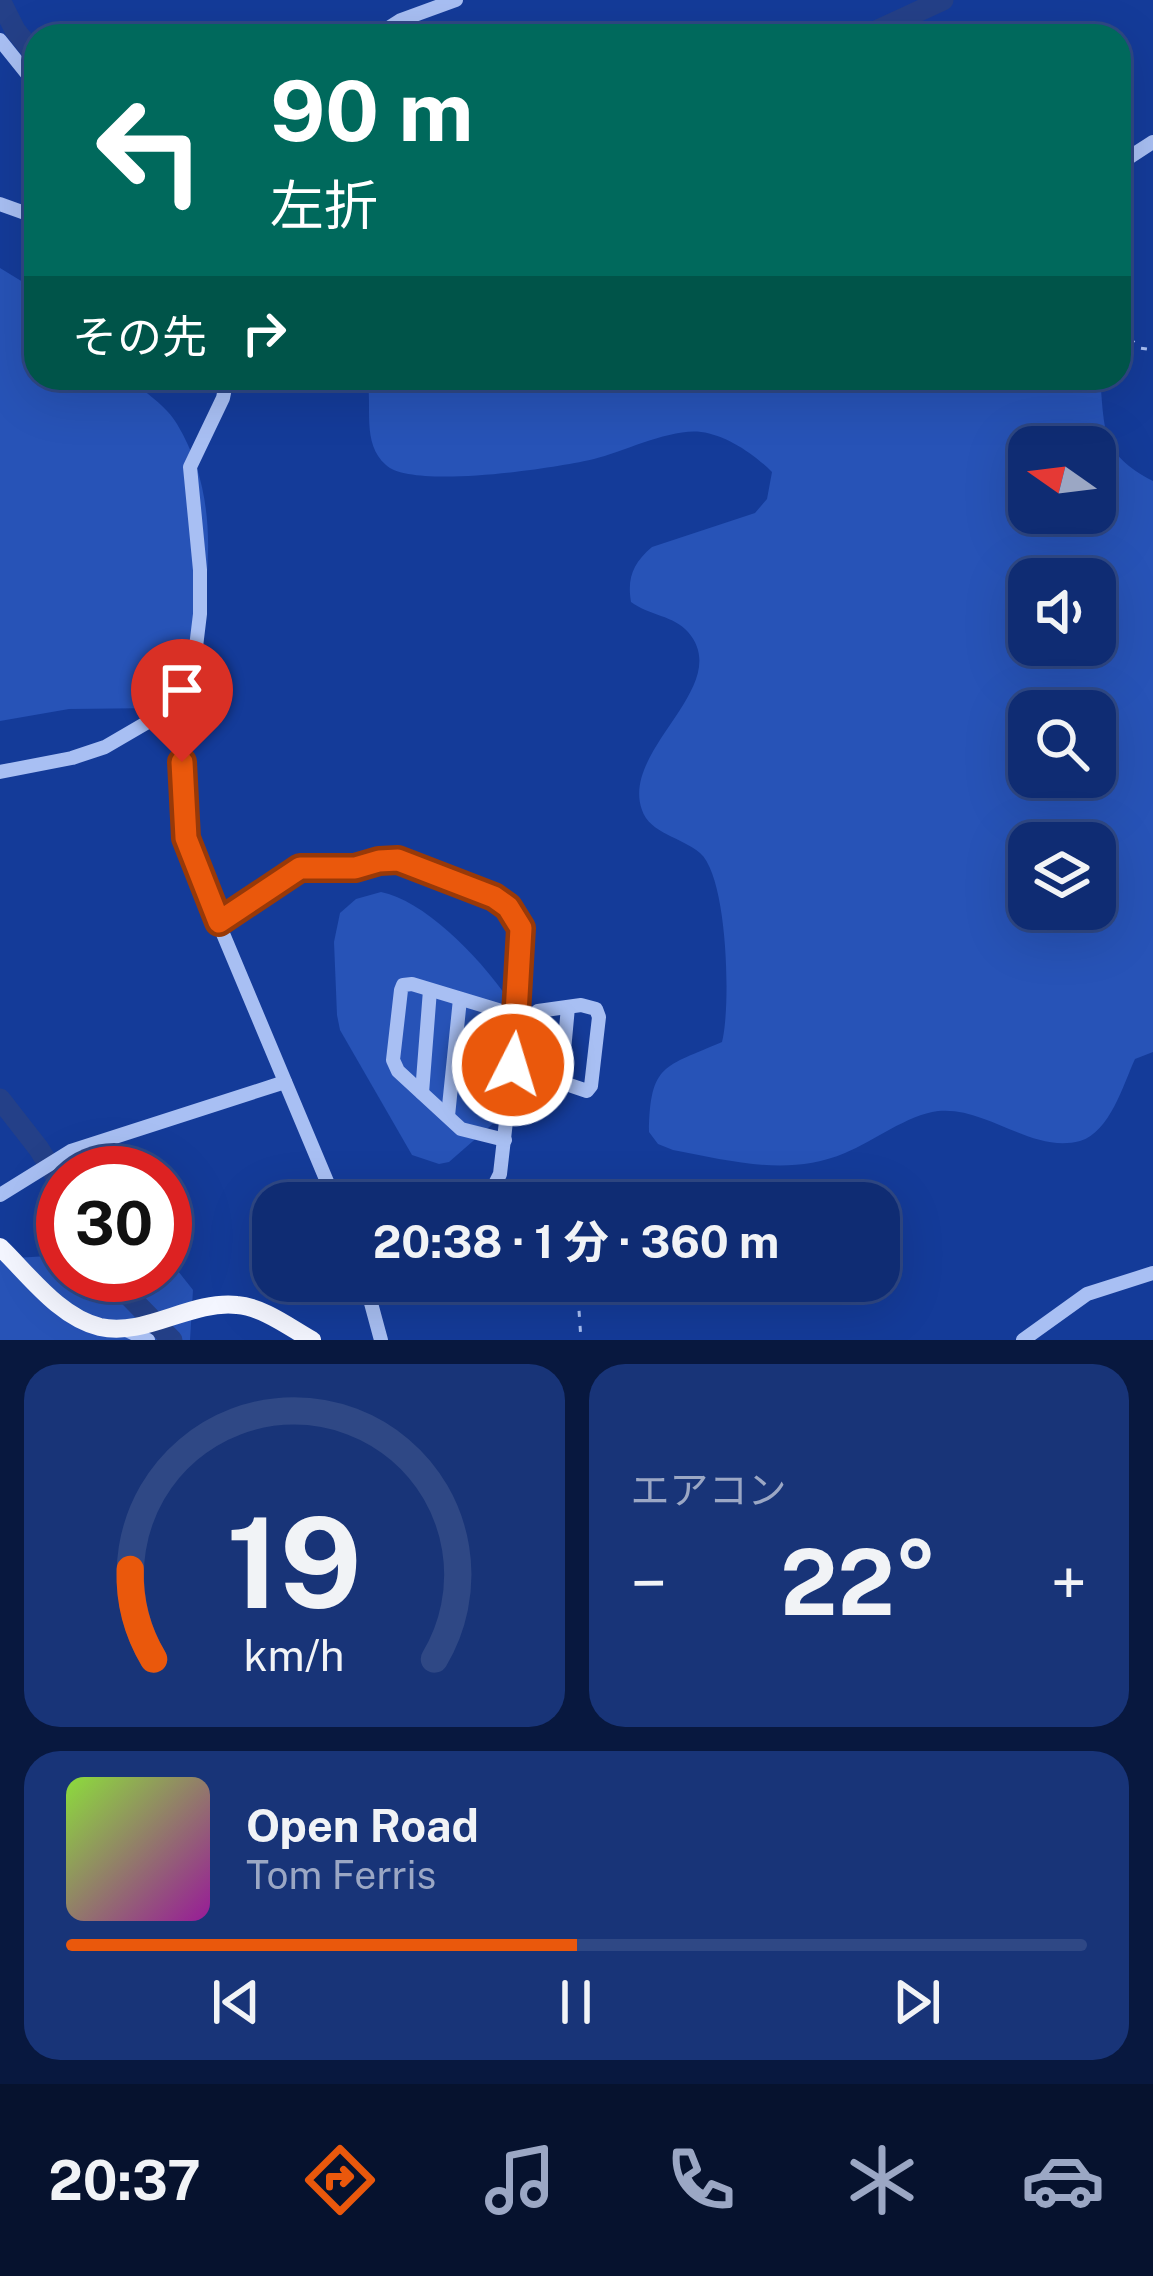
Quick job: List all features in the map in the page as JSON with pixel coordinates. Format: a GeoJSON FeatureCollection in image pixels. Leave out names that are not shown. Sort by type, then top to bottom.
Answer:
{"type":"FeatureCollection","features":[{"type":"Feature","properties":{"kind":"main road"},"geometry":{"type":"LineString","coordinates":[[0,1246],[61,1307],[101,1327],[138,1331],[189,1310],[239,1305],[259,1310],[312,1340]]}},
{"type":"Feature","properties":{"kind":"street"},"geometry":{"type":"LineString","coordinates":[[395,24],[456,0]]}},
{"type":"Feature","properties":{"kind":"street"},"geometry":{"type":"LineString","coordinates":[[0,40],[24,71]]}},
{"type":"Feature","properties":{"kind":"street"},"geometry":{"type":"LineString","coordinates":[[225,390],[190,466],[200,592],[182,805],[186,838],[327,1182]]}},
{"type":"Feature","properties":{"kind":"street"},"geometry":{"type":"LineString","coordinates":[[0,772],[105,747],[189,698]]}},
{"type":"Feature","properties":{"kind":"street"},"geometry":{"type":"LineString","coordinates":[[219,922],[300,868],[355,868],[398,860],[494,897],[518,918],[522,1026],[495,1182]]}},
{"type":"Feature","properties":{"kind":"street"},"geometry":{"type":"LineString","coordinates":[[505,1141],[461,1129],[405,1079],[393,1060],[400,990],[412,984],[522,1026]]}},
{"type":"Feature","properties":{"kind":"street"},"geometry":{"type":"LineString","coordinates":[[422,1093],[430,990]]}},
{"type":"Feature","properties":{"kind":"street"},"geometry":{"type":"LineString","coordinates":[[448,1117],[460,999]]}},
{"type":"Feature","properties":{"kind":"street"},"geometry":{"type":"LineString","coordinates":[[590,1006],[599,1017],[591,1086],[587,1090],[561,1083],[533,1069],[522,1026],[538,1011],[590,1006]]}},
{"type":"Feature","properties":{"kind":"street"},"geometry":{"type":"LineString","coordinates":[[561,1083],[568,1007]]}},
{"type":"Feature","properties":{"kind":"street"},"geometry":{"type":"LineString","coordinates":[[0,1195],[61,1155],[285,1082]]}},
{"type":"Feature","properties":{"kind":"street"},"geometry":{"type":"LineString","coordinates":[[1023,1340],[1087,1294],[1153,1273]]}},
{"type":"Feature","properties":{"kind":"street"},"geometry":{"type":"LineString","coordinates":[[371,1302],[381,1340]]}},
{"type":"Feature","properties":{"kind":"path"},"geometry":{"type":"LineString","coordinates":[[579,1302],[580,1340]]}},
{"type":"Feature","properties":{"kind":"shaded area"},"geometry":{"type":"Polygon","coordinates":[[[0,268],[24,283],[24,390],[143,390],[173,417],[202,488],[208,555],[200,624],[185,690],[159,708],[69,709],[0,721],[0,268]]]}},
{"type":"Feature","properties":{"kind":"shaded area"},"geometry":{"type":"Polygon","coordinates":[[[369,390],[1101,390],[1106,426],[1008,426],[1008,534],[1116,534],[1116,452],[1153,481],[1153,1052],[1135,1059],[1100,1128],[1080,1141],[1062,1143],[1027,1136],[974,1115],[938,1111],[845,1153],[781,1165],[717,1158],[658,1144],[649,1132],[653,1092],[674,1063],[722,1042],[726,973],[722,914],[709,867],[700,853],[646,818],[640,787],[647,764],[698,674],[699,653],[683,627],[631,602],[631,578],[652,547],[755,513],[767,499],[772,472],[730,441],[701,432],[662,437],[594,459],[486,475],[401,472],[386,465],[373,446],[369,390]]]}},
{"type":"Feature","properties":{"kind":"shaded area"},"geometry":{"type":"Polygon","coordinates":[[[381,892],[430,916],[479,962],[520,1017],[543,1068],[529,1092],[449,1162],[439,1164],[412,1155],[340,1030],[334,942],[340,913],[356,899],[381,892]]]}},
{"type":"Feature","properties":{"kind":"shaded area"},"geometry":{"type":"Polygon","coordinates":[[[36,1257],[36,1302],[192,1302],[192,1289],[193,1290],[190,1340],[0,1340],[0,1259],[36,1257]]]}},
{"type":"Feature","properties":{"kind":"waterway"},"geometry":{"type":"LineString","coordinates":[[0,0],[24,41]]}},
{"type":"Feature","properties":{"kind":"waterway"},"geometry":{"type":"LineString","coordinates":[[891,24],[943,0]]}},
{"type":"Feature","properties":{"kind":"waterway"},"geometry":{"type":"LineString","coordinates":[[0,1099],[37,1146]]}},
{"type":"Feature","properties":{"kind":"waterway"},"geometry":{"type":"LineString","coordinates":[[135,1302],[172,1340]]}},
{"type":"Feature","properties":{"kind":"route"},"geometry":{"type":"LineString","coordinates":[[182,762],[186,838],[219,922],[300,868],[355,868],[398,860],[494,897],[508,907],[521,928],[513,1065]]}}]}
